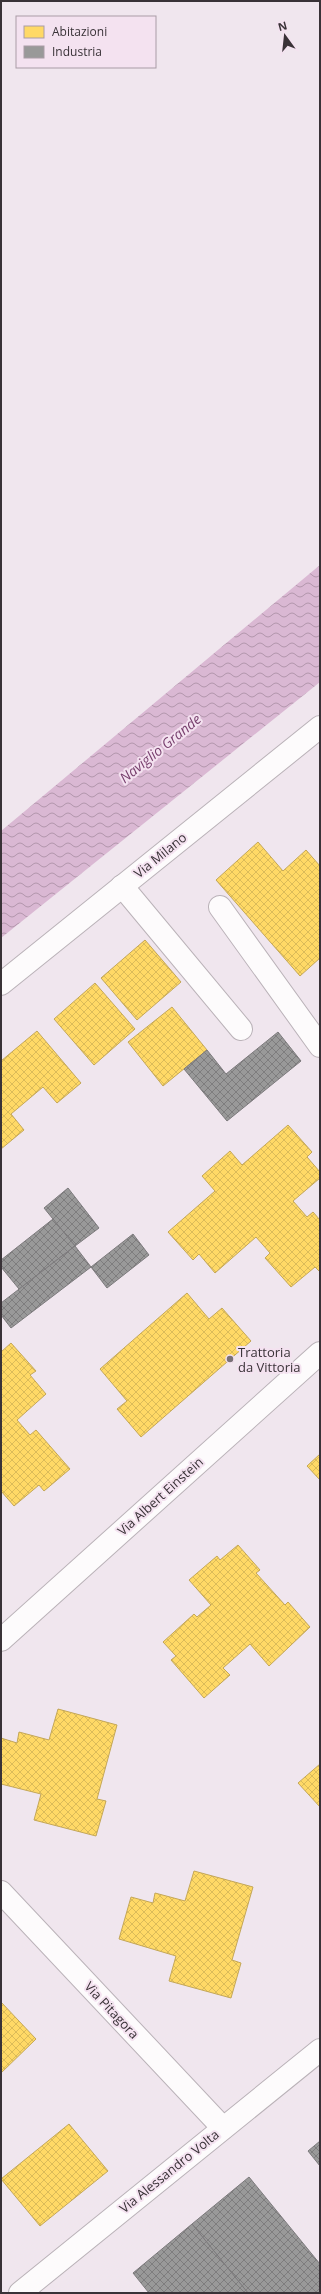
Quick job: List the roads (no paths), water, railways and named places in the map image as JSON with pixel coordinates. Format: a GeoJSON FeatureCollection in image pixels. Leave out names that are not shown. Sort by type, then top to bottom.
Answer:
{"type":"FeatureCollection","features":[{"type":"Feature","properties":{"kind":"street","name":"Via Milano"},"geometry":{"type":"LineString","coordinates":[[1,984],[320,727]]}},
{"type":"Feature","properties":{"kind":"street"},"geometry":{"type":"LineString","coordinates":[[122,886],[241,1029]]}},
{"type":"Feature","properties":{"kind":"street"},"geometry":{"type":"LineString","coordinates":[[220,907],[320,1046]]}},
{"type":"Feature","properties":{"kind":"street","name":"Via Albert Einstein"},"geometry":{"type":"LineString","coordinates":[[1,1640],[320,1353]]}},
{"type":"Feature","properties":{"kind":"street","name":"Via Pitagora"},"geometry":{"type":"LineString","coordinates":[[1,1892],[223,2128]]}},
{"type":"Feature","properties":{"kind":"street","name":"Via Alessandro Volta"},"geometry":{"type":"LineString","coordinates":[[20,2293],[320,2050]]}},
{"type":"Feature","properties":{"kind":"water","name":"Naviglio Grande"},"geometry":{"type":"Polygon","coordinates":[[[320,565],[320,682],[1,938],[1,831],[320,565]]]}},
{"type":"Feature","properties":{"kind":"place","name":"Trattoria da Vittoria"},"geometry":{"type":"Point","coordinates":[230,1359]}}]}
